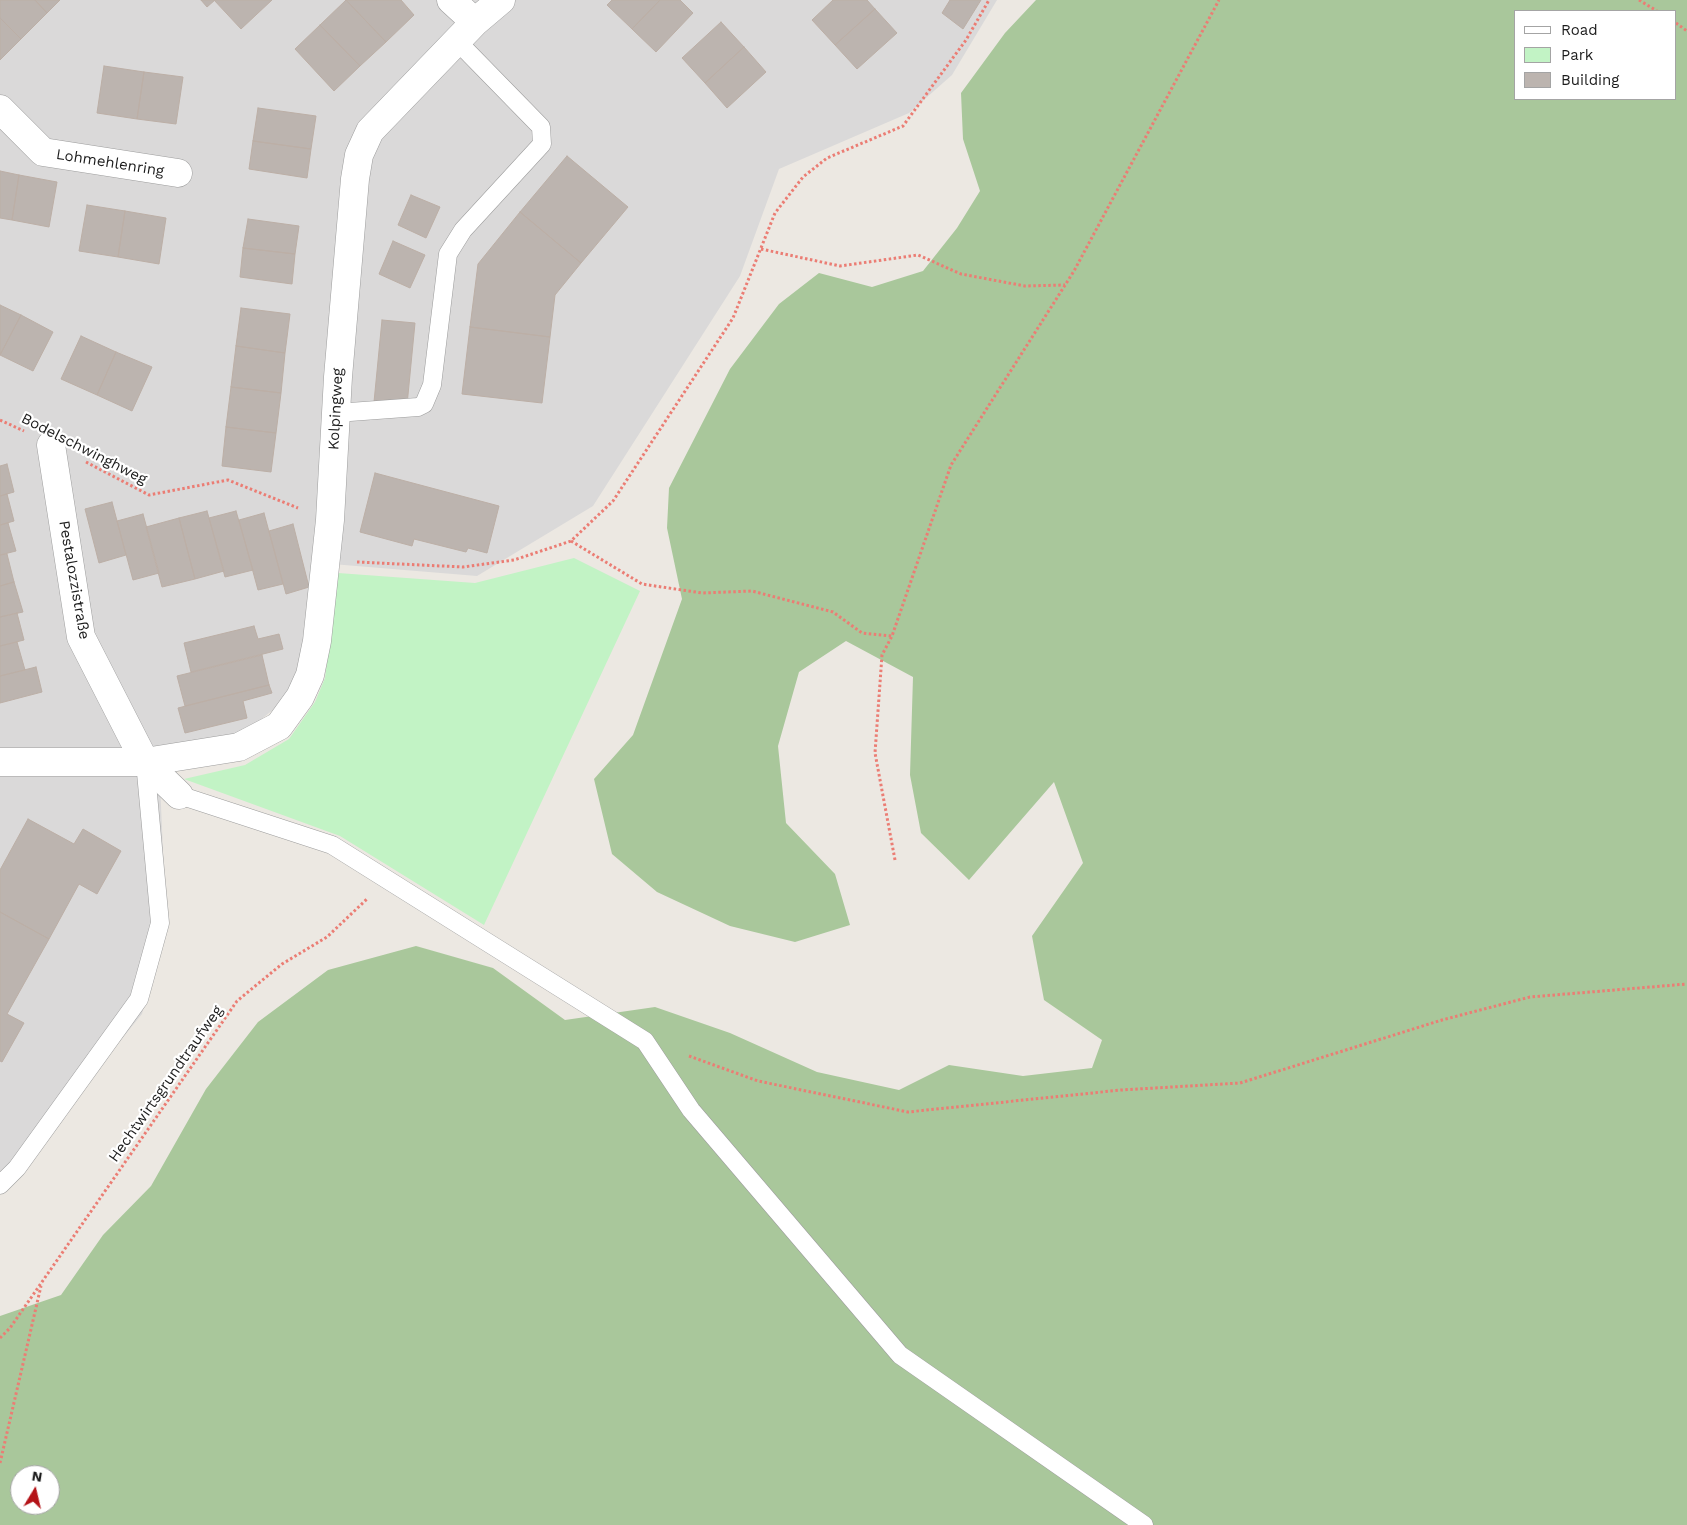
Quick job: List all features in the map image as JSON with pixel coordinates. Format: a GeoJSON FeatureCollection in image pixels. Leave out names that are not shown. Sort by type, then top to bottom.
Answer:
{"type":"FeatureCollection","features":[{"type":"Feature","properties":{"kind":"street"},"geometry":{"type":"LineString","coordinates":[[451,0],[476,22]]}},
{"type":"Feature","properties":{"kind":"street","name":"Kolpingweg"},"geometry":{"type":"LineString","coordinates":[[145,762],[240,747],[279,726],[300,697],[310,675],[317,642],[326,560],[355,179],[359,155],[370,131],[476,22],[502,0]]}},
{"type":"Feature","properties":{"kind":"street","name":"Lohmehlenring"},"geometry":{"type":"LineString","coordinates":[[0,109],[43,152],[178,173]]}},
{"type":"Feature","properties":{"kind":"street","name":"Pestalozzistraße"},"geometry":{"type":"LineString","coordinates":[[51,444],[81,637],[145,762],[179,795]]}},
{"type":"Feature","properties":{"kind":"street"},"geometry":{"type":"LineString","coordinates":[[0,762],[145,762]]}},
{"type":"Feature","properties":{"kind":"lane"},"geometry":{"type":"LineString","coordinates":[[336,413],[418,407],[424,404],[432,385],[448,254],[463,230],[542,144],[541,127],[457,41]]}},
{"type":"Feature","properties":{"kind":"lane"},"geometry":{"type":"LineString","coordinates":[[0,1185],[17,1168],[139,999],[160,923],[145,762]]}},
{"type":"Feature","properties":{"kind":"lane"},"geometry":{"type":"LineString","coordinates":[[179,795],[332,845],[646,1041],[691,1110],[900,1355],[1144,1525]]}},
{"type":"Feature","properties":{"kind":"path"},"geometry":{"type":"LineString","coordinates":[[326,560],[463,567],[514,560],[571,541],[613,501],[733,318],[775,213],[803,177],[828,158],[903,126],[966,40],[989,0]]}},
{"type":"Feature","properties":{"kind":"path"},"geometry":{"type":"LineString","coordinates":[[895,860],[875,753],[882,655],[892,636],[951,465],[1065,285],[1219,0]]}},
{"type":"Feature","properties":{"kind":"path"},"geometry":{"type":"LineString","coordinates":[[1639,0],[1655,10]]}},
{"type":"Feature","properties":{"kind":"path"},"geometry":{"type":"LineString","coordinates":[[761,249],[840,266],[918,255],[961,274],[1025,286],[1065,285]]}},
{"type":"Feature","properties":{"kind":"path","name":"Bodelschwinghweg"},"geometry":{"type":"LineString","coordinates":[[0,420],[149,495],[228,480],[330,520]]}},
{"type":"Feature","properties":{"kind":"path"},"geometry":{"type":"LineString","coordinates":[[571,541],[642,584],[702,593],[752,591],[833,612],[862,633],[892,636]]}},
{"type":"Feature","properties":{"kind":"path","name":"Hechtwirtsgrundtraufweg"},"geometry":{"type":"LineString","coordinates":[[0,1338],[10,1328],[42,1283],[237,1001],[282,964],[327,937],[389,879]]}},
{"type":"Feature","properties":{"kind":"path"},"geometry":{"type":"LineString","coordinates":[[646,1041],[758,1081],[908,1112],[1122,1090],[1240,1083],[1442,1020],[1530,997],[1687,984]]}},
{"type":"Feature","properties":{"kind":"path"},"geometry":{"type":"LineString","coordinates":[[0,1463],[42,1283]]}},
{"type":"Feature","properties":{"kind":"shaded area"},"geometry":{"type":"Polygon","coordinates":[[[0,0],[997,0],[952,75],[909,113],[779,169],[740,276],[593,506],[477,576],[320,563],[298,674],[279,705],[234,741],[159,759],[166,922],[142,1014],[0,1188],[0,0]]]}},
{"type":"Feature","properties":{"kind":"green space"},"geometry":{"type":"Polygon","coordinates":[[[1036,0],[1687,0],[1687,1525],[0,1525],[0,1316],[61,1295],[103,1235],[151,1186],[206,1089],[258,1022],[328,970],[416,946],[493,968],[565,1020],[655,1007],[730,1033],[817,1072],[899,1090],[949,1065],[1023,1076],[1092,1068],[1102,1040],[1044,1000],[1032,936],[1083,863],[1054,782],[969,880],[921,833],[910,775],[913,677],[846,641],[799,672],[778,746],[786,823],[835,874],[850,925],[795,942],[730,926],[657,892],[612,854],[594,779],[633,735],[682,599],[667,528],[669,488],[730,369],[779,304],[819,273],[872,287],[923,271],[957,228],[980,191],[963,139],[961,93],[1005,33],[1036,0]]]}},
{"type":"Feature","properties":{"kind":"green space"},"geometry":{"type":"Polygon","coordinates":[[[574,558],[640,591],[484,925],[340,836],[184,779],[245,765],[289,739],[315,702],[325,678],[338,573],[475,583],[574,558]]]}},
{"type":"Feature","properties":{"kind":"building"},"geometry":{"type":"Polygon","coordinates":[[[0,0],[35,0],[47,13],[21,39],[0,18],[0,0]]]}},
{"type":"Feature","properties":{"kind":"building"},"geometry":{"type":"Polygon","coordinates":[[[35,0],[60,0],[47,13],[35,0]]]}},
{"type":"Feature","properties":{"kind":"building"},"geometry":{"type":"Polygon","coordinates":[[[201,0],[215,0],[207,7],[201,0]]]}},
{"type":"Feature","properties":{"kind":"building"},"geometry":{"type":"Polygon","coordinates":[[[214,0],[272,0],[241,29],[214,0]]]}},
{"type":"Feature","properties":{"kind":"building"},"geometry":{"type":"Polygon","coordinates":[[[346,0],[386,42],[360,66],[320,25],[346,0]]]}},
{"type":"Feature","properties":{"kind":"building"},"geometry":{"type":"Polygon","coordinates":[[[346,0],[401,0],[414,15],[386,42],[346,0]]]}},
{"type":"Feature","properties":{"kind":"building"},"geometry":{"type":"Polygon","coordinates":[[[612,0],[660,0],[632,29],[607,5],[612,0]]]}},
{"type":"Feature","properties":{"kind":"building"},"geometry":{"type":"Polygon","coordinates":[[[660,0],[680,0],[693,13],[656,52],[632,29],[660,0]]]}},
{"type":"Feature","properties":{"kind":"building"},"geometry":{"type":"Polygon","coordinates":[[[833,0],[867,0],[875,9],[835,45],[812,20],[833,0]]]}},
{"type":"Feature","properties":{"kind":"building"},"geometry":{"type":"Polygon","coordinates":[[[950,0],[981,0],[963,29],[942,13],[950,0]]]}},
{"type":"Feature","properties":{"kind":"building"},"geometry":{"type":"Polygon","coordinates":[[[875,9],[897,33],[857,69],[835,45],[875,9]]]}},
{"type":"Feature","properties":{"kind":"building"},"geometry":{"type":"Polygon","coordinates":[[[0,18],[21,39],[0,60],[0,18]]]}},
{"type":"Feature","properties":{"kind":"building"},"geometry":{"type":"Polygon","coordinates":[[[721,22],[744,47],[705,83],[682,58],[721,22]]]}},
{"type":"Feature","properties":{"kind":"building"},"geometry":{"type":"Polygon","coordinates":[[[320,25],[360,66],[334,91],[295,49],[320,25]]]}},
{"type":"Feature","properties":{"kind":"building"},"geometry":{"type":"Polygon","coordinates":[[[744,47],[766,72],[727,108],[705,83],[744,47]]]}},
{"type":"Feature","properties":{"kind":"building"},"geometry":{"type":"Polygon","coordinates":[[[104,66],[144,72],[137,119],[97,113],[104,66]]]}},
{"type":"Feature","properties":{"kind":"building"},"geometry":{"type":"Polygon","coordinates":[[[144,72],[183,77],[176,124],[137,119],[144,72]]]}},
{"type":"Feature","properties":{"kind":"building"},"geometry":{"type":"Polygon","coordinates":[[[258,108],[316,116],[311,149],[253,141],[258,108]]]}},
{"type":"Feature","properties":{"kind":"building"},"geometry":{"type":"Polygon","coordinates":[[[253,141],[311,149],[307,178],[249,169],[253,141]]]}},
{"type":"Feature","properties":{"kind":"building"},"geometry":{"type":"Polygon","coordinates":[[[567,156],[628,207],[581,263],[520,212],[567,156]]]}},
{"type":"Feature","properties":{"kind":"building"},"geometry":{"type":"Polygon","coordinates":[[[0,171],[19,175],[12,220],[0,218],[0,171]]]}},
{"type":"Feature","properties":{"kind":"building"},"geometry":{"type":"Polygon","coordinates":[[[19,175],[57,182],[49,227],[12,220],[19,175]]]}},
{"type":"Feature","properties":{"kind":"building"},"geometry":{"type":"Polygon","coordinates":[[[411,195],[440,207],[426,238],[398,225],[411,195]]]}},
{"type":"Feature","properties":{"kind":"building"},"geometry":{"type":"Polygon","coordinates":[[[87,205],[125,211],[118,257],[79,251],[87,205]]]}},
{"type":"Feature","properties":{"kind":"building"},"geometry":{"type":"Polygon","coordinates":[[[125,211],[166,218],[159,264],[118,257],[125,211]]]}},
{"type":"Feature","properties":{"kind":"building"},"geometry":{"type":"Polygon","coordinates":[[[520,212],[581,263],[555,295],[550,337],[470,327],[478,264],[520,212]]]}},
{"type":"Feature","properties":{"kind":"building"},"geometry":{"type":"Polygon","coordinates":[[[248,219],[299,226],[295,254],[243,248],[248,219]]]}},
{"type":"Feature","properties":{"kind":"building"},"geometry":{"type":"Polygon","coordinates":[[[393,241],[425,255],[410,288],[379,274],[393,241]]]}},
{"type":"Feature","properties":{"kind":"building"},"geometry":{"type":"Polygon","coordinates":[[[243,248],[295,254],[292,284],[240,277],[243,248]]]}},
{"type":"Feature","properties":{"kind":"building"},"geometry":{"type":"Polygon","coordinates":[[[0,305],[21,315],[0,355],[0,305]]]}},
{"type":"Feature","properties":{"kind":"building"},"geometry":{"type":"Polygon","coordinates":[[[241,308],[290,314],[285,353],[236,346],[241,308]]]}},
{"type":"Feature","properties":{"kind":"building"},"geometry":{"type":"Polygon","coordinates":[[[21,315],[53,332],[33,371],[0,355],[21,315]]]}},
{"type":"Feature","properties":{"kind":"building"},"geometry":{"type":"Polygon","coordinates":[[[382,320],[415,323],[407,405],[374,402],[382,320]]]}},
{"type":"Feature","properties":{"kind":"building"},"geometry":{"type":"Polygon","coordinates":[[[470,327],[550,337],[542,403],[462,394],[470,327]]]}},
{"type":"Feature","properties":{"kind":"building"},"geometry":{"type":"Polygon","coordinates":[[[81,336],[116,352],[97,395],[61,379],[81,336]]]}},
{"type":"Feature","properties":{"kind":"building"},"geometry":{"type":"Polygon","coordinates":[[[236,346],[285,353],[281,393],[231,387],[236,346]]]}},
{"type":"Feature","properties":{"kind":"building"},"geometry":{"type":"Polygon","coordinates":[[[116,352],[152,367],[132,411],[97,395],[116,352]]]}},
{"type":"Feature","properties":{"kind":"building"},"geometry":{"type":"Polygon","coordinates":[[[231,387],[281,393],[276,433],[226,427],[231,387]]]}},
{"type":"Feature","properties":{"kind":"building"},"geometry":{"type":"Polygon","coordinates":[[[226,427],[276,433],[271,472],[222,466],[226,427]]]}},
{"type":"Feature","properties":{"kind":"building"},"geometry":{"type":"Polygon","coordinates":[[[7,464],[14,492],[0,496],[0,466],[7,464]]]}},
{"type":"Feature","properties":{"kind":"building"},"geometry":{"type":"Polygon","coordinates":[[[375,473],[499,506],[487,553],[468,548],[466,552],[414,539],[412,546],[360,532],[375,473]]]}},
{"type":"Feature","properties":{"kind":"building"},"geometry":{"type":"Polygon","coordinates":[[[7,494],[14,521],[0,525],[0,496],[7,494]]]}},
{"type":"Feature","properties":{"kind":"building"},"geometry":{"type":"Polygon","coordinates":[[[112,502],[126,555],[99,563],[85,509],[112,502]]]}},
{"type":"Feature","properties":{"kind":"building"},"geometry":{"type":"Polygon","coordinates":[[[207,511],[224,571],[195,579],[179,518],[207,511]]]}},
{"type":"Feature","properties":{"kind":"building"},"geometry":{"type":"Polygon","coordinates":[[[236,511],[253,570],[225,577],[209,518],[236,511]]]}},
{"type":"Feature","properties":{"kind":"building"},"geometry":{"type":"Polygon","coordinates":[[[264,513],[283,584],[258,590],[239,520],[264,513]]]}},
{"type":"Feature","properties":{"kind":"building"},"geometry":{"type":"Polygon","coordinates":[[[143,514],[159,573],[133,580],[117,521],[143,514]]]}},
{"type":"Feature","properties":{"kind":"building"},"geometry":{"type":"Polygon","coordinates":[[[179,518],[195,579],[162,587],[146,527],[179,518]]]}},
{"type":"Feature","properties":{"kind":"building"},"geometry":{"type":"Polygon","coordinates":[[[8,523],[16,551],[0,555],[0,525],[8,523]]]}},
{"type":"Feature","properties":{"kind":"building"},"geometry":{"type":"Polygon","coordinates":[[[293,524],[309,587],[286,594],[269,531],[293,524]]]}},
{"type":"Feature","properties":{"kind":"building"},"geometry":{"type":"Polygon","coordinates":[[[7,554],[14,582],[0,586],[0,555],[7,554]]]}},
{"type":"Feature","properties":{"kind":"building"},"geometry":{"type":"Polygon","coordinates":[[[14,582],[23,612],[0,617],[0,586],[14,582]]]}},
{"type":"Feature","properties":{"kind":"building"},"geometry":{"type":"Polygon","coordinates":[[[17,613],[24,640],[0,646],[0,617],[17,613]]]}},
{"type":"Feature","properties":{"kind":"building"},"geometry":{"type":"Polygon","coordinates":[[[254,626],[258,639],[279,634],[283,649],[191,672],[184,643],[254,626]]]}},
{"type":"Feature","properties":{"kind":"building"},"geometry":{"type":"Polygon","coordinates":[[[17,642],[25,670],[0,676],[0,646],[17,642]]]}},
{"type":"Feature","properties":{"kind":"building"},"geometry":{"type":"Polygon","coordinates":[[[262,655],[269,685],[185,706],[177,676],[262,655]]]}},
{"type":"Feature","properties":{"kind":"building"},"geometry":{"type":"Polygon","coordinates":[[[36,667],[42,692],[0,703],[0,676],[36,667]]]}},
{"type":"Feature","properties":{"kind":"building"},"geometry":{"type":"Polygon","coordinates":[[[269,685],[272,693],[243,701],[247,718],[185,733],[178,708],[269,685]]]}},
{"type":"Feature","properties":{"kind":"building"},"geometry":{"type":"Polygon","coordinates":[[[28,819],[74,844],[83,829],[121,851],[97,894],[79,884],[49,939],[0,912],[0,870],[28,819]]]}},
{"type":"Feature","properties":{"kind":"building"},"geometry":{"type":"Polygon","coordinates":[[[0,912],[49,939],[7,1014],[24,1023],[2,1062],[0,1061],[0,912]]]}}]}
